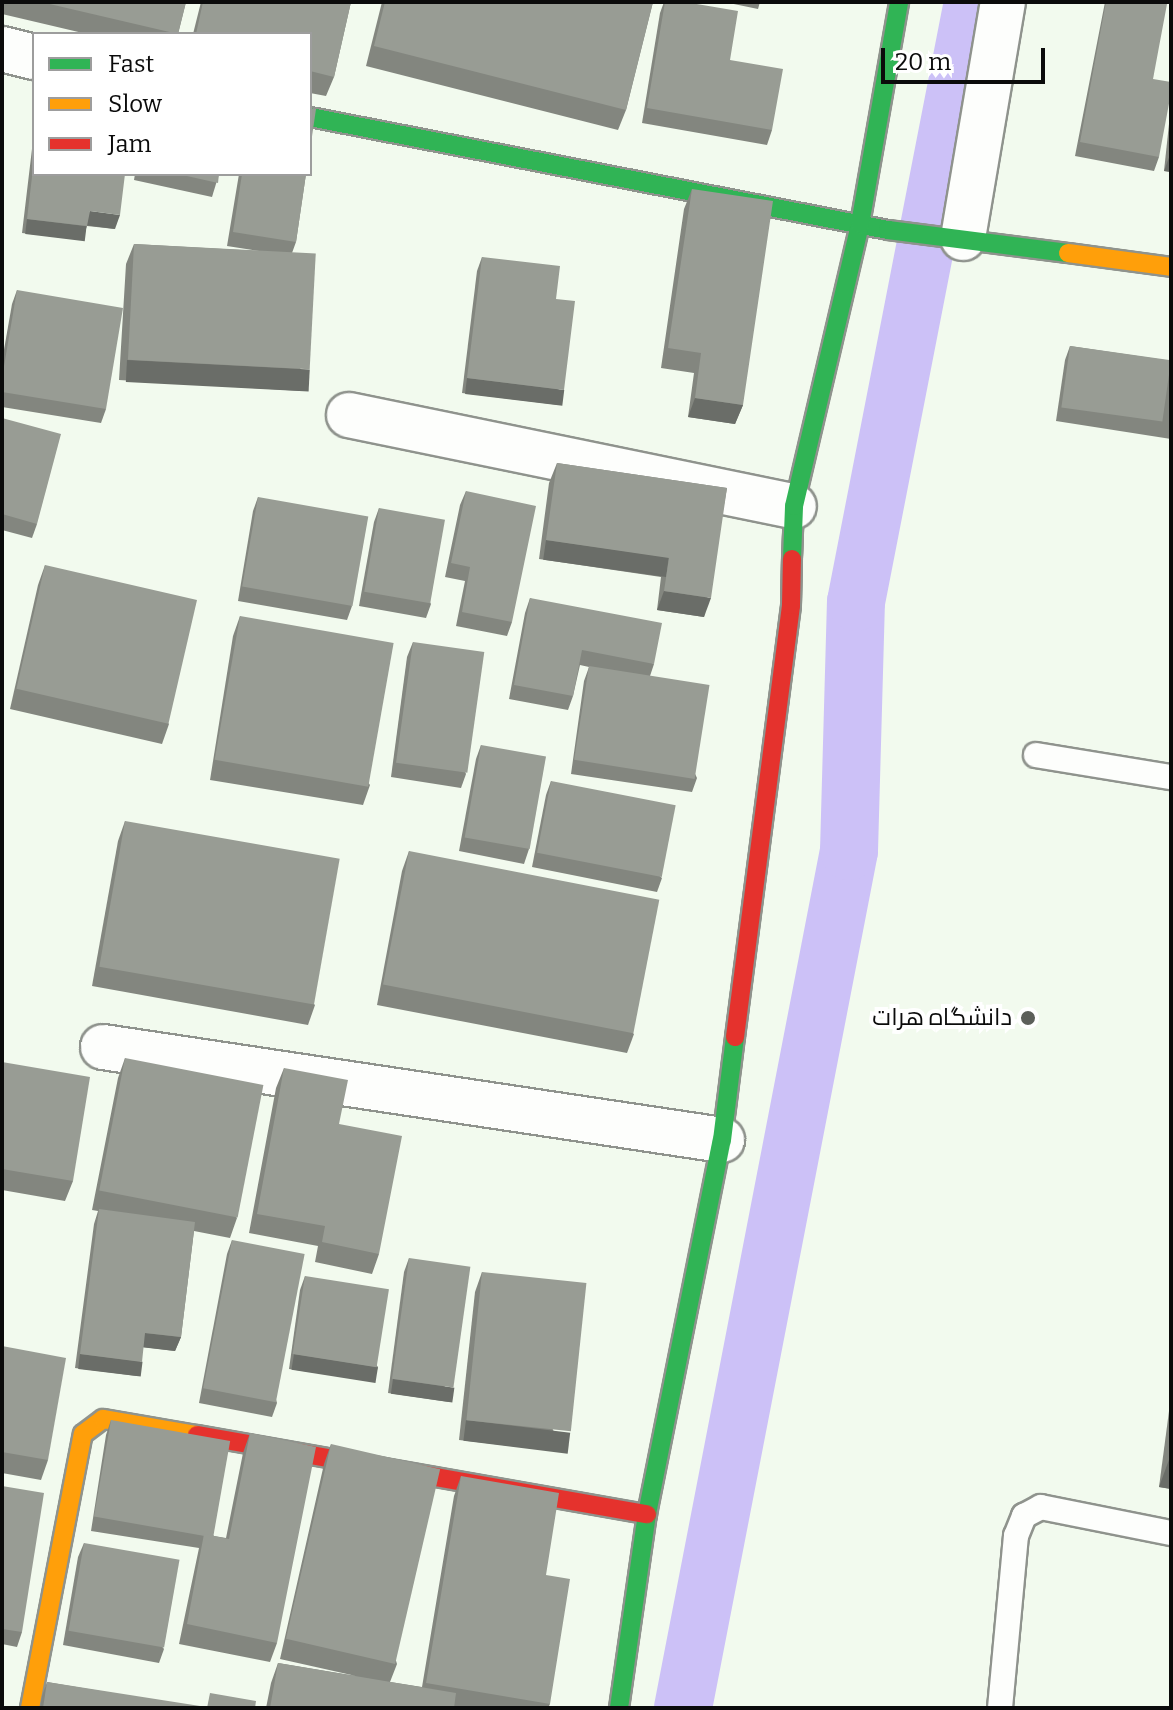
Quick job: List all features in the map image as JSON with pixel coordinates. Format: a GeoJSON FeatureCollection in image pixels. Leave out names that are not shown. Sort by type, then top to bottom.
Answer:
{"type":"FeatureCollection","features":[{"type":"Feature","properties":{"kind":"street"},"geometry":{"type":"LineString","coordinates":[[619,1708],[647,1514],[722,1140],[791,605],[794,506],[860,224],[899,2]]}},
{"type":"Feature","properties":{"kind":"street"},"geometry":{"type":"LineString","coordinates":[[963,238],[1003,2]]}},
{"type":"Feature","properties":{"kind":"street"},"geometry":{"type":"LineString","coordinates":[[2,49],[32,56]]}},
{"type":"Feature","properties":{"kind":"street"},"geometry":{"type":"LineString","coordinates":[[312,117],[888,230],[1171,267]]}},
{"type":"Feature","properties":{"kind":"street"},"geometry":{"type":"LineString","coordinates":[[349,415],[794,506]]}},
{"type":"Feature","properties":{"kind":"street"},"geometry":{"type":"LineString","coordinates":[[103,1047],[722,1140]]}},
{"type":"Feature","properties":{"kind":"street"},"geometry":{"type":"LineString","coordinates":[[30,1708],[83,1434],[103,1419],[647,1514]]}},
{"type":"Feature","properties":{"kind":"lane"},"geometry":{"type":"LineString","coordinates":[[1036,755],[1171,777]]}},
{"type":"Feature","properties":{"kind":"lane"},"geometry":{"type":"LineString","coordinates":[[1000,1708],[1016,1536],[1024,1516],[1041,1507],[1171,1533]]}},
{"type":"Feature","properties":{"kind":"building"},"geometry":{"type":"Polygon","coordinates":[[[41,2],[186,2],[178,32],[41,2]]]}},
{"type":"Feature","properties":{"kind":"building"},"geometry":{"type":"Polygon","coordinates":[[[203,2],[351,2],[334,77],[312,72],[312,32],[196,32],[203,2]]]}},
{"type":"Feature","properties":{"kind":"building"},"geometry":{"type":"Polygon","coordinates":[[[385,2],[653,2],[626,110],[374,46],[385,2]]]}},
{"type":"Feature","properties":{"kind":"building"},"geometry":{"type":"Polygon","coordinates":[[[665,2],[685,2],[738,11],[730,60],[783,69],[772,130],[647,108],[665,2]]]}},
{"type":"Feature","properties":{"kind":"building"},"geometry":{"type":"Polygon","coordinates":[[[1106,2],[1167,4],[1153,79],[1171,82],[1159,157],[1080,142],[1106,2]]]}},
{"type":"Feature","properties":{"kind":"building"},"geometry":{"type":"Polygon","coordinates":[[[312,108],[316,109],[312,136],[312,108]]]}},
{"type":"Feature","properties":{"kind":"building"},"geometry":{"type":"Polygon","coordinates":[[[32,176],[125,176],[120,215],[90,211],[87,226],[27,219],[32,176]]]}},
{"type":"Feature","properties":{"kind":"building"},"geometry":{"type":"Polygon","coordinates":[[[187,176],[219,176],[218,183],[187,176]]]}},
{"type":"Feature","properties":{"kind":"building"},"geometry":{"type":"Polygon","coordinates":[[[242,176],[306,176],[296,242],[233,232],[242,176]]]}},
{"type":"Feature","properties":{"kind":"building"},"geometry":{"type":"Polygon","coordinates":[[[692,189],[773,201],[743,405],[695,398],[701,353],[668,348],[692,189]]]}},
{"type":"Feature","properties":{"kind":"building"},"geometry":{"type":"Polygon","coordinates":[[[134,244],[316,254],[310,369],[128,360],[134,244]]]}},
{"type":"Feature","properties":{"kind":"building"},"geometry":{"type":"Polygon","coordinates":[[[482,257],[560,266],[556,299],[575,301],[564,390],[467,378],[482,257]]]}},
{"type":"Feature","properties":{"kind":"building"},"geometry":{"type":"Polygon","coordinates":[[[17,290],[123,308],[106,409],[2,392],[17,290]]]}},
{"type":"Feature","properties":{"kind":"building"},"geometry":{"type":"Polygon","coordinates":[[[1070,346],[1171,360],[1162,422],[1061,407],[1070,346]]]}},
{"type":"Feature","properties":{"kind":"building"},"geometry":{"type":"Polygon","coordinates":[[[2,418],[61,434],[37,524],[2,514],[2,418]]]}},
{"type":"Feature","properties":{"kind":"building"},"geometry":{"type":"Polygon","coordinates":[[[557,463],[727,488],[711,598],[664,591],[669,558],[546,540],[557,463]]]}},
{"type":"Feature","properties":{"kind":"building"},"geometry":{"type":"Polygon","coordinates":[[[466,491],[536,506],[512,622],[462,612],[470,567],[451,563],[466,491]]]}},
{"type":"Feature","properties":{"kind":"building"},"geometry":{"type":"Polygon","coordinates":[[[258,497],[368,516],[352,606],[242,587],[258,497]]]}},
{"type":"Feature","properties":{"kind":"building"},"geometry":{"type":"Polygon","coordinates":[[[379,508],[445,520],[430,603],[364,592],[379,508]]]}},
{"type":"Feature","properties":{"kind":"building"},"geometry":{"type":"Polygon","coordinates":[[[45,565],[197,600],[168,724],[16,689],[45,565]]]}},
{"type":"Feature","properties":{"kind":"building"},"geometry":{"type":"Polygon","coordinates":[[[530,598],[662,623],[654,664],[582,650],[573,696],[514,685],[530,598]]]}},
{"type":"Feature","properties":{"kind":"building"},"geometry":{"type":"Polygon","coordinates":[[[240,616],[394,643],[368,787],[215,760],[240,616]]]}},
{"type":"Feature","properties":{"kind":"building"},"geometry":{"type":"Polygon","coordinates":[[[413,642],[484,652],[467,773],[396,763],[413,642]]]}},
{"type":"Feature","properties":{"kind":"building"},"geometry":{"type":"Polygon","coordinates":[[[589,666],[709,685],[695,779],[574,760],[589,666]]]}},
{"type":"Feature","properties":{"kind":"building"},"geometry":{"type":"Polygon","coordinates":[[[481,745],[546,756],[530,849],[465,838],[481,745]]]}},
{"type":"Feature","properties":{"kind":"building"},"geometry":{"type":"Polygon","coordinates":[[[551,781],[676,805],[662,877],[537,853],[551,781]]]}},
{"type":"Feature","properties":{"kind":"building"},"geometry":{"type":"Polygon","coordinates":[[[125,821],[340,859],[314,1005],[99,967],[125,821]]]}},
{"type":"Feature","properties":{"kind":"building"},"geometry":{"type":"Polygon","coordinates":[[[409,851],[659,900],[633,1033],[383,985],[409,851]]]}},
{"type":"Feature","properties":{"kind":"building"},"geometry":{"type":"Polygon","coordinates":[[[125,1058],[263,1085],[238,1217],[99,1191],[125,1058]]]}},
{"type":"Feature","properties":{"kind":"building"},"geometry":{"type":"Polygon","coordinates":[[[2,1062],[90,1077],[73,1181],[2,1169],[2,1062]]]}},
{"type":"Feature","properties":{"kind":"building"},"geometry":{"type":"Polygon","coordinates":[[[284,1068],[348,1080],[339,1124],[402,1136],[379,1254],[322,1242],[325,1226],[257,1214],[284,1068]]]}},
{"type":"Feature","properties":{"kind":"building"},"geometry":{"type":"Polygon","coordinates":[[[99,1209],[195,1222],[181,1337],[145,1333],[142,1362],[80,1354],[99,1209]]]}},
{"type":"Feature","properties":{"kind":"building"},"geometry":{"type":"Polygon","coordinates":[[[232,1240],[305,1254],[276,1402],[203,1388],[232,1240]]]}},
{"type":"Feature","properties":{"kind":"building"},"geometry":{"type":"Polygon","coordinates":[[[409,1258],[470,1267],[453,1387],[392,1379],[409,1258]]]}},
{"type":"Feature","properties":{"kind":"building"},"geometry":{"type":"Polygon","coordinates":[[[482,1272],[586,1283],[571,1431],[466,1420],[482,1272]]]}},
{"type":"Feature","properties":{"kind":"building"},"geometry":{"type":"Polygon","coordinates":[[[305,1276],[389,1289],[377,1367],[293,1354],[305,1276]]]}},
{"type":"Feature","properties":{"kind":"building"},"geometry":{"type":"Polygon","coordinates":[[[2,1346],[66,1358],[48,1460],[2,1452],[2,1346]]]}},
{"type":"Feature","properties":{"kind":"building"},"geometry":{"type":"Polygon","coordinates":[[[111,1420],[230,1441],[213,1538],[94,1517],[111,1420]]]}},
{"type":"Feature","properties":{"kind":"building"},"geometry":{"type":"Polygon","coordinates":[[[250,1433],[316,1447],[277,1643],[187,1624],[204,1534],[229,1539],[250,1433]]]}},
{"type":"Feature","properties":{"kind":"building"},"geometry":{"type":"Polygon","coordinates":[[[331,1444],[440,1469],[395,1664],[286,1639],[331,1444]]]}},
{"type":"Feature","properties":{"kind":"building"},"geometry":{"type":"Polygon","coordinates":[[[461,1476],[559,1493],[546,1575],[570,1579],[550,1704],[426,1683],[461,1476]]]}},
{"type":"Feature","properties":{"kind":"building"},"geometry":{"type":"Polygon","coordinates":[[[2,1486],[44,1493],[22,1632],[2,1629],[2,1486]]]}},
{"type":"Feature","properties":{"kind":"building"},"geometry":{"type":"Polygon","coordinates":[[[84,1543],[180,1560],[164,1647],[69,1631],[84,1543]]]}},
{"type":"Feature","properties":{"kind":"building"},"geometry":{"type":"Polygon","coordinates":[[[278,1663],[456,1693],[454,1708],[270,1708],[278,1663]]]}},
{"type":"Feature","properties":{"kind":"building"},"geometry":{"type":"Polygon","coordinates":[[[47,1682],[200,1706],[200,1708],[43,1708],[47,1682]]]}},
{"type":"Feature","properties":{"kind":"building"},"geometry":{"type":"Polygon","coordinates":[[[210,1693],[256,1701],[255,1708],[207,1708],[210,1693]]]}},
{"type":"Feature","properties":{"kind":"waterway"},"geometry":{"type":"LineString","coordinates":[[683,1708],[849,851],[856,602],[973,2]]}},
{"type":"Feature","properties":{"kind":"traffic: fast"},"geometry":{"type":"LineString","coordinates":[[792,559],[794,506],[860,224],[899,2]]}},
{"type":"Feature","properties":{"kind":"traffic: fast"},"geometry":{"type":"LineString","coordinates":[[312,117],[888,230],[1068,253]]}},
{"type":"Feature","properties":{"kind":"traffic: fast"},"geometry":{"type":"LineString","coordinates":[[619,1708],[647,1514],[722,1140],[735,1037]]}},
{"type":"Feature","properties":{"kind":"traffic: slow"},"geometry":{"type":"LineString","coordinates":[[1068,253],[1171,267]]}},
{"type":"Feature","properties":{"kind":"traffic: slow"},"geometry":{"type":"LineString","coordinates":[[30,1708],[83,1434],[103,1419],[197,1435]]}},
{"type":"Feature","properties":{"kind":"traffic: jam"},"geometry":{"type":"LineString","coordinates":[[735,1037],[791,605],[792,559]]}},
{"type":"Feature","properties":{"kind":"traffic: jam"},"geometry":{"type":"LineString","coordinates":[[197,1435],[647,1514]]}},
{"type":"Feature","properties":{"kind":"place","name":"دانشگاه هرات"},"geometry":{"type":"Point","coordinates":[1028,1018]}}]}
